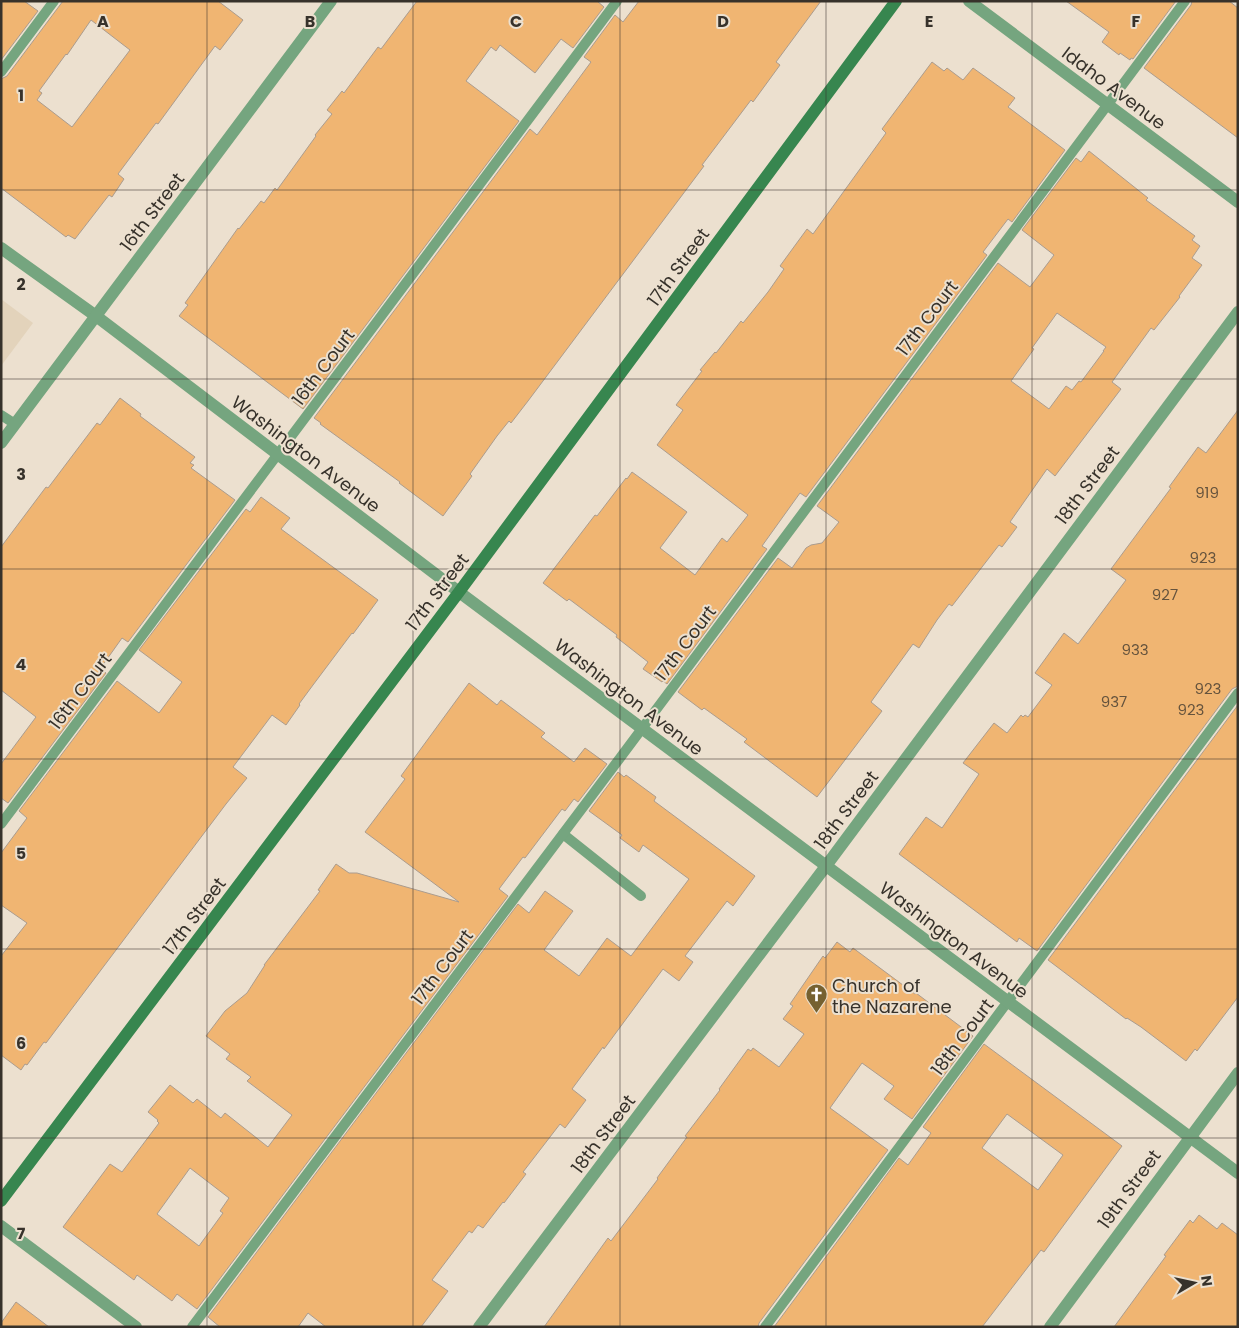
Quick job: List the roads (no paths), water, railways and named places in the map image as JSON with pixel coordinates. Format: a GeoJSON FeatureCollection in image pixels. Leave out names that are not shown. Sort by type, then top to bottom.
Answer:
{"type":"FeatureCollection","features":[{"type":"Feature","properties":{"kind":"street","name":"16th Street"},"geometry":{"type":"LineString","coordinates":[[1,443],[331,1]]}},
{"type":"Feature","properties":{"kind":"street","name":"17th Street"},"geometry":{"type":"LineString","coordinates":[[1,1201],[459,592],[896,1]]}},
{"type":"Feature","properties":{"kind":"street","name":"Idaho Avenue"},"geometry":{"type":"LineString","coordinates":[[969,1],[1238,202]]}},
{"type":"Feature","properties":{"kind":"street","name":"Washington Avenue"},"geometry":{"type":"LineString","coordinates":[[1,248],[96,316],[459,592],[1238,1173]]}},
{"type":"Feature","properties":{"kind":"street","name":"18th Street"},"geometry":{"type":"LineString","coordinates":[[479,1327],[826,866],[1238,312]]}},
{"type":"Feature","properties":{"kind":"street","name":"19th Street"},"geometry":{"type":"LineString","coordinates":[[1050,1327],[1238,1073]]}},
{"type":"Feature","properties":{"kind":"street"},"geometry":{"type":"LineString","coordinates":[[1,1226],[136,1327]]}},
{"type":"Feature","properties":{"kind":"lane"},"geometry":{"type":"LineString","coordinates":[[1,72],[54,1]]}},
{"type":"Feature","properties":{"kind":"lane","name":"16th Court"},"geometry":{"type":"LineString","coordinates":[[1,824],[617,1]]}},
{"type":"Feature","properties":{"kind":"lane","name":"17th Court"},"geometry":{"type":"LineString","coordinates":[[192,1327],[1185,1]]}},
{"type":"Feature","properties":{"kind":"lane"},"geometry":{"type":"LineString","coordinates":[[1,415],[16,424]]}},
{"type":"Feature","properties":{"kind":"lane","name":"18th Court"},"geometry":{"type":"LineString","coordinates":[[765,1327],[1238,693]]}},
{"type":"Feature","properties":{"kind":"lane"},"geometry":{"type":"LineString","coordinates":[[563,834],[641,896]]}},
{"type":"Feature","properties":{"kind":"place","name":"Church of the Nazarene"},"geometry":{"type":"Point","coordinates":[816,1014]}}]}
